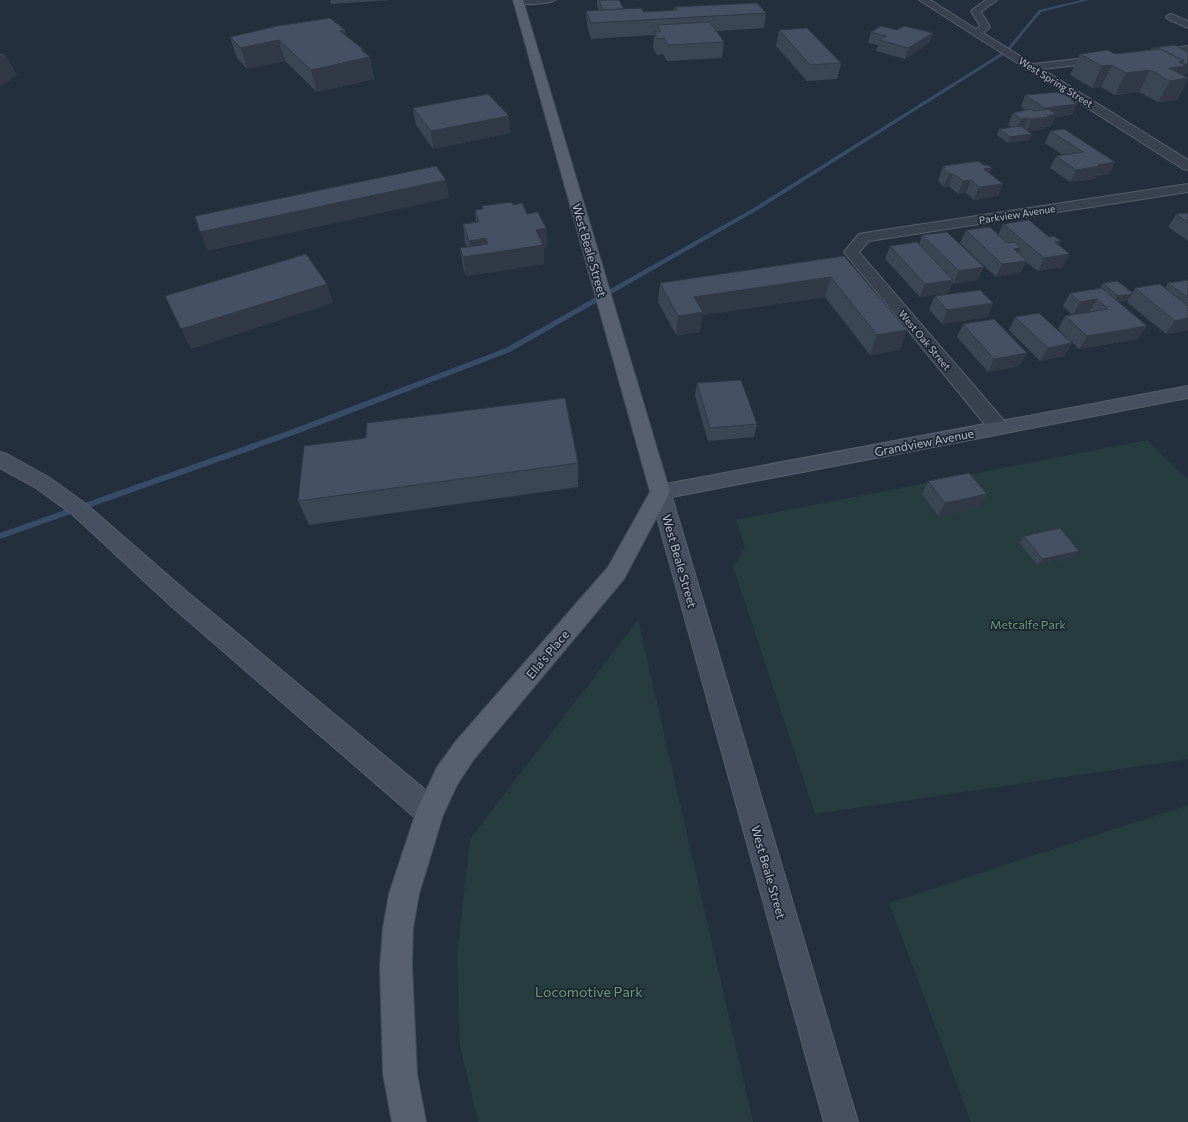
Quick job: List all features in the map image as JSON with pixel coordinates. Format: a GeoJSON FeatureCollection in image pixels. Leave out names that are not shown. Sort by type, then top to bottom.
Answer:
{"type":"FeatureCollection","features":[{"type":"Feature","properties":{"kind":"main road","name":"West Beale Street"},"geometry":{"type":"LineString","coordinates":[[519,1],[841,1122]]}},
{"type":"Feature","properties":{"kind":"main road","name":"Grandview Avenue"},"geometry":{"type":"LineString","coordinates":[[660,492],[1188,392]]}},
{"type":"Feature","properties":{"kind":"main road"},"geometry":{"type":"LineString","coordinates":[[0,459],[43,483],[79,509],[184,603],[430,812]]}},
{"type":"Feature","properties":{"kind":"main road","name":"Ella's Place"},"geometry":{"type":"LineString","coordinates":[[409,1122],[400,1074],[396,966],[398,928],[404,894],[430,812],[447,776],[465,750],[616,573],[660,492]]}},
{"type":"Feature","properties":{"kind":"street"},"geometry":{"type":"LineString","coordinates":[[519,1],[550,0]]}},
{"type":"Feature","properties":{"kind":"street","name":"West Spring Street"},"geometry":{"type":"LineString","coordinates":[[924,0],[1188,166]]}},
{"type":"Feature","properties":{"kind":"street"},"geometry":{"type":"LineString","coordinates":[[977,33],[985,27],[976,11],[992,0]]}},
{"type":"Feature","properties":{"kind":"street"},"geometry":{"type":"LineString","coordinates":[[1182,12],[1171,17],[1188,25]]}},
{"type":"Feature","properties":{"kind":"street"},"geometry":{"type":"LineString","coordinates":[[1146,54],[1188,49]]}},
{"type":"Feature","properties":{"kind":"street"},"geometry":{"type":"LineString","coordinates":[[1032,67],[1116,57]]}},
{"type":"Feature","properties":{"kind":"street","name":"Parkview Avenue"},"geometry":{"type":"LineString","coordinates":[[851,252],[864,238],[1188,188]]}},
{"type":"Feature","properties":{"kind":"street","name":"West Oak Street"},"geometry":{"type":"LineString","coordinates":[[851,252],[999,428]]}},
{"type":"Feature","properties":{"kind":"green space","name":"Metcalfe Park"},"geometry":{"type":"Polygon","coordinates":[[[1147,440],[1188,480],[1188,759],[815,814],[733,566],[745,548],[736,520],[1147,440]]]}},
{"type":"Feature","properties":{"kind":"green space","name":"Locomotive Park"},"geometry":{"type":"Polygon","coordinates":[[[638,620],[753,1122],[478,1122],[460,1045],[457,956],[470,839],[638,620]]]}},
{"type":"Feature","properties":{"kind":"green space"},"geometry":{"type":"Polygon","coordinates":[[[1188,805],[1188,1122],[971,1122],[889,903],[1188,805]]]}},
{"type":"Feature","properties":{"kind":"building"},"geometry":{"type":"Polygon","coordinates":[[[599,0],[619,0],[624,9],[603,10],[599,0]]]}},
{"type":"Feature","properties":{"kind":"building"},"geometry":{"type":"Polygon","coordinates":[[[757,3],[766,13],[591,23],[586,11],[641,8],[644,12],[678,10],[674,7],[757,3]]]}},
{"type":"Feature","properties":{"kind":"building"},"geometry":{"type":"Polygon","coordinates":[[[330,18],[345,30],[340,31],[364,50],[361,50],[370,57],[311,70],[279,40],[241,48],[230,37],[277,26],[330,18]]]}},
{"type":"Feature","properties":{"kind":"building"},"geometry":{"type":"Polygon","coordinates":[[[710,22],[724,42],[668,45],[664,38],[658,39],[654,32],[661,32],[657,25],[710,22]]]}},
{"type":"Feature","properties":{"kind":"building"},"geometry":{"type":"Polygon","coordinates":[[[881,26],[897,30],[904,26],[933,33],[908,48],[879,40],[886,36],[871,32],[881,26]]]}},
{"type":"Feature","properties":{"kind":"building"},"geometry":{"type":"Polygon","coordinates":[[[807,28],[841,63],[810,65],[779,30],[807,28]]]}},
{"type":"Feature","properties":{"kind":"building"},"geometry":{"type":"Polygon","coordinates":[[[1175,45],[1188,52],[1188,64],[1182,63],[1184,61],[1160,49],[1152,48],[1175,45]]]}},
{"type":"Feature","properties":{"kind":"building"},"geometry":{"type":"Polygon","coordinates":[[[1160,49],[1184,61],[1179,62],[1187,66],[1169,68],[1188,78],[1170,81],[1150,70],[1126,73],[1112,65],[1102,66],[1080,54],[1108,50],[1115,54],[1160,49]]]}},
{"type":"Feature","properties":{"kind":"building"},"geometry":{"type":"Polygon","coordinates":[[[1059,92],[1074,99],[1071,100],[1077,104],[1044,108],[1025,95],[1059,92]]]}},
{"type":"Feature","properties":{"kind":"building"},"geometry":{"type":"Polygon","coordinates":[[[488,94],[509,116],[431,131],[413,108],[488,94]]]}},
{"type":"Feature","properties":{"kind":"building"},"geometry":{"type":"Polygon","coordinates":[[[1031,109],[1034,111],[1048,109],[1056,114],[1047,116],[1049,117],[1021,119],[1013,113],[1031,109]]]}},
{"type":"Feature","properties":{"kind":"building"},"geometry":{"type":"Polygon","coordinates":[[[1021,126],[1032,134],[1010,137],[999,129],[1021,126]]]}},
{"type":"Feature","properties":{"kind":"building"},"geometry":{"type":"Polygon","coordinates":[[[1064,129],[1115,162],[1076,170],[1056,156],[1083,152],[1050,131],[1064,129]]]}},
{"type":"Feature","properties":{"kind":"building"},"geometry":{"type":"Polygon","coordinates":[[[978,161],[992,168],[984,169],[1003,184],[979,187],[971,180],[963,181],[953,174],[949,174],[942,168],[946,168],[943,166],[978,161]]]}},
{"type":"Feature","properties":{"kind":"building"},"geometry":{"type":"Polygon","coordinates":[[[436,166],[446,180],[200,232],[195,216],[436,166]]]}},
{"type":"Feature","properties":{"kind":"building"},"geometry":{"type":"Polygon","coordinates":[[[512,202],[513,205],[522,203],[527,214],[538,212],[546,228],[536,230],[543,245],[463,257],[460,248],[488,244],[486,238],[469,241],[463,224],[479,222],[475,210],[483,209],[482,206],[512,202]]]}},
{"type":"Feature","properties":{"kind":"building"},"geometry":{"type":"Polygon","coordinates":[[[1188,213],[1188,223],[1176,214],[1188,213]]]}},
{"type":"Feature","properties":{"kind":"building"},"geometry":{"type":"Polygon","coordinates":[[[1029,220],[1049,237],[1054,236],[1061,241],[1055,242],[1070,254],[1044,258],[1003,224],[1029,220]]]}},
{"type":"Feature","properties":{"kind":"building"},"geometry":{"type":"Polygon","coordinates":[[[990,227],[1007,243],[1015,242],[1021,248],[1014,249],[1027,261],[1002,264],[966,230],[990,227]]]}},
{"type":"Feature","properties":{"kind":"building"},"geometry":{"type":"Polygon","coordinates":[[[947,232],[984,267],[959,271],[922,235],[947,232]]]}},
{"type":"Feature","properties":{"kind":"building"},"geometry":{"type":"Polygon","coordinates":[[[917,242],[953,280],[925,284],[890,246],[917,242]]]}},
{"type":"Feature","properties":{"kind":"building"},"geometry":{"type":"Polygon","coordinates":[[[306,254],[327,284],[181,329],[165,296],[306,254]]]}},
{"type":"Feature","properties":{"kind":"building"},"geometry":{"type":"Polygon","coordinates":[[[844,256],[907,330],[877,335],[831,277],[694,297],[703,312],[678,316],[660,283],[844,256]]]}},
{"type":"Feature","properties":{"kind":"building"},"geometry":{"type":"Polygon","coordinates":[[[1188,280],[1188,298],[1168,283],[1188,280]]]}},
{"type":"Feature","properties":{"kind":"building"},"geometry":{"type":"Polygon","coordinates":[[[1117,281],[1133,293],[1118,296],[1103,283],[1117,281]]]}},
{"type":"Feature","properties":{"kind":"building"},"geometry":{"type":"Polygon","coordinates":[[[1160,284],[1188,306],[1188,318],[1175,321],[1135,288],[1160,284]]]}},
{"type":"Feature","properties":{"kind":"building"},"geometry":{"type":"Polygon","coordinates":[[[1102,288],[1147,326],[1087,336],[1065,316],[1108,309],[1097,299],[1080,302],[1070,293],[1102,288]]]}},
{"type":"Feature","properties":{"kind":"building"},"geometry":{"type":"Polygon","coordinates":[[[980,290],[993,303],[947,310],[935,296],[980,290]]]}},
{"type":"Feature","properties":{"kind":"building"},"geometry":{"type":"Polygon","coordinates":[[[1039,313],[1072,343],[1048,348],[1015,317],[1039,313]]]}},
{"type":"Feature","properties":{"kind":"building"},"geometry":{"type":"Polygon","coordinates":[[[994,319],[1027,353],[994,359],[963,324],[994,319]]]}},
{"type":"Feature","properties":{"kind":"building"},"geometry":{"type":"Polygon","coordinates":[[[741,380],[757,424],[710,428],[697,383],[741,380]]]}},
{"type":"Feature","properties":{"kind":"building"},"geometry":{"type":"Polygon","coordinates":[[[565,398],[578,463],[298,501],[304,446],[366,438],[367,423],[565,398]]]}},
{"type":"Feature","properties":{"kind":"building"},"geometry":{"type":"Polygon","coordinates":[[[969,473],[987,494],[945,503],[928,481],[969,473]]]}},
{"type":"Feature","properties":{"kind":"building"},"geometry":{"type":"Polygon","coordinates":[[[1060,528],[1079,551],[1042,559],[1024,536],[1060,528]]]}},
{"type":"Feature","properties":{"kind":"waterway"},"geometry":{"type":"LineString","coordinates":[[0,536],[288,434],[508,350],[754,210],[1007,51],[1040,11],[1087,0]]}}]}
